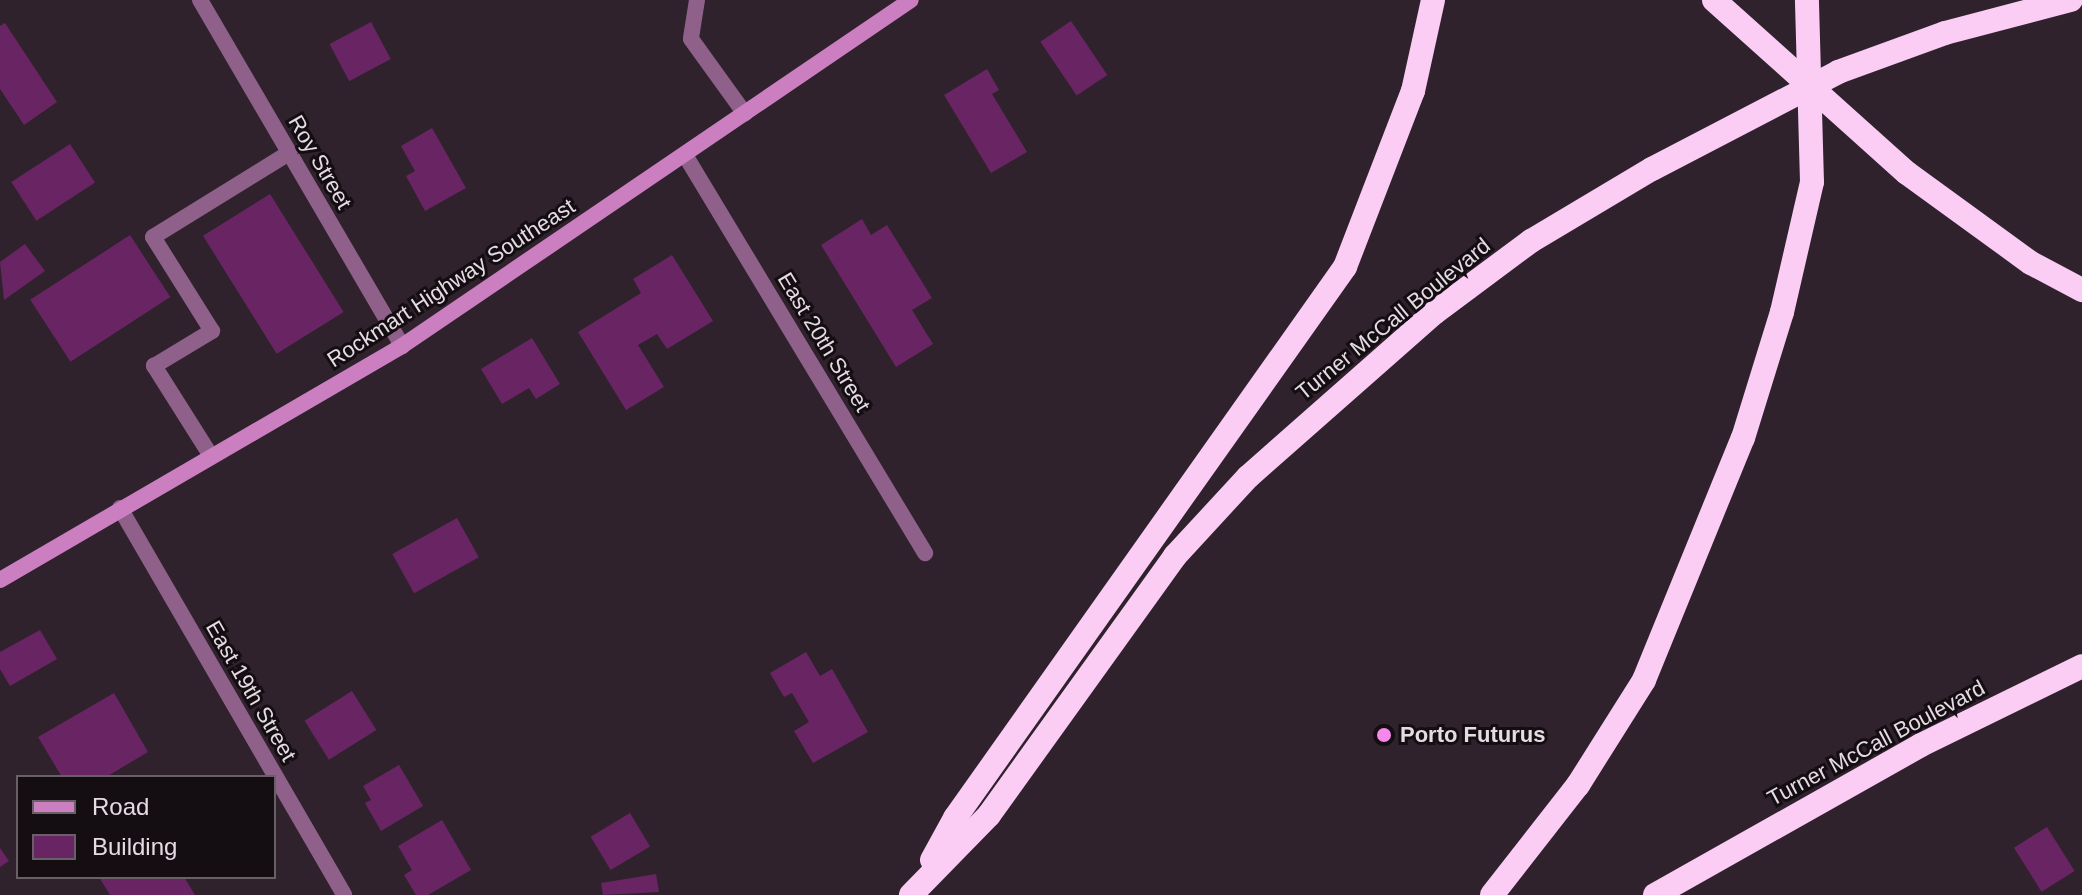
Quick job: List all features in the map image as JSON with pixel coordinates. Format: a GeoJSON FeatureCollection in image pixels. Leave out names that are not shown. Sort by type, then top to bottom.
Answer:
{"type":"FeatureCollection","features":[{"type":"Feature","properties":{"kind":"highway"},"geometry":{"type":"LineString","coordinates":[[915,890],[955,818],[1345,267],[1405,118],[1433,0]]}},
{"type":"Feature","properties":{"kind":"highway"},"geometry":{"type":"LineString","coordinates":[[1714,0],[1907,173],[2031,263],[2082,290]]}},
{"type":"Feature","properties":{"kind":"highway"},"geometry":{"type":"LineString","coordinates":[[1492,895],[1578,785],[1644,680],[1743,438],[1782,312],[1812,182],[1807,0]]}},
{"type":"Feature","properties":{"kind":"highway","name":"Turner McCall Boulevard"},"geometry":{"type":"LineString","coordinates":[[915,890],[989,815],[1175,556],[1248,477],[1434,313],[1531,241],[1652,169],[1838,72],[1945,33],[2071,0]]}},
{"type":"Feature","properties":{"kind":"highway","name":"Turner McCall Boulevard"},"geometry":{"type":"LineString","coordinates":[[1655,895],[1921,745],[2082,666]]}},
{"type":"Feature","properties":{"kind":"main road","name":"Rockmart Highway Southeast"},"geometry":{"type":"LineString","coordinates":[[0,580],[402,346],[911,0]]}},
{"type":"Feature","properties":{"kind":"street","name":"Roy Street"},"geometry":{"type":"LineString","coordinates":[[200,0],[402,346]]}},
{"type":"Feature","properties":{"kind":"street"},"geometry":{"type":"LineString","coordinates":[[697,0],[691,39],[745,114]]}},
{"type":"Feature","properties":{"kind":"street"},"geometry":{"type":"LineString","coordinates":[[211,456],[154,366],[212,331],[153,237],[289,153]]}},
{"type":"Feature","properties":{"kind":"street","name":"East 20th Street"},"geometry":{"type":"LineString","coordinates":[[685,155],[925,553]]}},
{"type":"Feature","properties":{"kind":"street","name":"East 19th Street"},"geometry":{"type":"LineString","coordinates":[[120,508],[275,775]]}},
{"type":"Feature","properties":{"kind":"street","name":"East 19th Street"},"geometry":{"type":"LineString","coordinates":[[276,778],[344,895]]}},
{"type":"Feature","properties":{"kind":"building"},"geometry":{"type":"Polygon","coordinates":[[[1071,21],[1107,75],[1077,96],[1040,42],[1071,21]]]}},
{"type":"Feature","properties":{"kind":"building"},"geometry":{"type":"Polygon","coordinates":[[[371,22],[391,59],[349,81],[330,44],[371,22]]]}},
{"type":"Feature","properties":{"kind":"building"},"geometry":{"type":"Polygon","coordinates":[[[5,23],[57,102],[24,125],[0,89],[0,26],[5,23]]]}},
{"type":"Feature","properties":{"kind":"building"},"geometry":{"type":"Polygon","coordinates":[[[987,69],[999,90],[992,94],[1027,152],[991,173],[944,95],[987,69]]]}},
{"type":"Feature","properties":{"kind":"building"},"geometry":{"type":"Polygon","coordinates":[[[432,128],[466,188],[425,211],[406,176],[415,171],[401,146],[432,128]]]}},
{"type":"Feature","properties":{"kind":"building"},"geometry":{"type":"Polygon","coordinates":[[[70,144],[95,183],[36,221],[11,182],[70,144]]]}},
{"type":"Feature","properties":{"kind":"building"},"geometry":{"type":"Polygon","coordinates":[[[270,194],[344,312],[277,354],[203,236],[270,194]]]}},
{"type":"Feature","properties":{"kind":"building"},"geometry":{"type":"Polygon","coordinates":[[[862,219],[871,235],[887,225],[932,298],[912,310],[933,344],[896,367],[821,245],[862,219]]]}},
{"type":"Feature","properties":{"kind":"building"},"geometry":{"type":"Polygon","coordinates":[[[130,235],[170,297],[71,362],[30,300],[130,235]]]}},
{"type":"Feature","properties":{"kind":"building"},"geometry":{"type":"Polygon","coordinates":[[[25,244],[45,271],[4,300],[0,262],[25,244]]]}},
{"type":"Feature","properties":{"kind":"building"},"geometry":{"type":"Polygon","coordinates":[[[672,255],[713,321],[667,349],[657,334],[638,345],[664,387],[626,410],[578,332],[641,293],[633,279],[672,255]]]}},
{"type":"Feature","properties":{"kind":"building"},"geometry":{"type":"Polygon","coordinates":[[[532,338],[560,384],[536,399],[529,388],[502,404],[481,369],[532,338]]]}},
{"type":"Feature","properties":{"kind":"building"},"geometry":{"type":"Polygon","coordinates":[[[457,518],[479,557],[414,593],[392,554],[457,518]]]}},
{"type":"Feature","properties":{"kind":"building"},"geometry":{"type":"Polygon","coordinates":[[[40,630],[57,659],[10,686],[0,669],[0,652],[40,630]]]}},
{"type":"Feature","properties":{"kind":"building"},"geometry":{"type":"Polygon","coordinates":[[[806,652],[820,676],[832,669],[868,732],[813,763],[794,731],[809,722],[792,693],[784,697],[770,673],[806,652]]]}},
{"type":"Feature","properties":{"kind":"building"},"geometry":{"type":"Polygon","coordinates":[[[352,691],[376,730],[329,760],[305,721],[352,691]]]}},
{"type":"Feature","properties":{"kind":"building"},"geometry":{"type":"Polygon","coordinates":[[[114,693],[148,752],[109,775],[61,775],[38,737],[114,693]]]}},
{"type":"Feature","properties":{"kind":"building"},"geometry":{"type":"Polygon","coordinates":[[[399,765],[423,806],[381,831],[365,803],[371,800],[363,786],[399,765]]]}},
{"type":"Feature","properties":{"kind":"building"},"geometry":{"type":"Polygon","coordinates":[[[630,813],[650,846],[611,870],[591,837],[630,813]]]}},
{"type":"Feature","properties":{"kind":"building"},"geometry":{"type":"Polygon","coordinates":[[[442,820],[471,870],[428,895],[416,895],[404,875],[412,870],[398,846],[442,820]]]}},
{"type":"Feature","properties":{"kind":"building"},"geometry":{"type":"Polygon","coordinates":[[[2047,827],[2075,871],[2041,892],[2014,848],[2047,827]]]}},
{"type":"Feature","properties":{"kind":"building"},"geometry":{"type":"Polygon","coordinates":[[[0,848],[9,861],[0,867],[0,848]]]}},
{"type":"Feature","properties":{"kind":"building"},"geometry":{"type":"Polygon","coordinates":[[[656,874],[659,892],[603,895],[601,883],[656,874]]]}},
{"type":"Feature","properties":{"kind":"building"},"geometry":{"type":"Polygon","coordinates":[[[100,879],[185,879],[195,895],[110,895],[100,879]]]}},
{"type":"Feature","properties":{"kind":"place","name":"Porto Futurus"},"geometry":{"type":"Point","coordinates":[1384,735]}}]}
